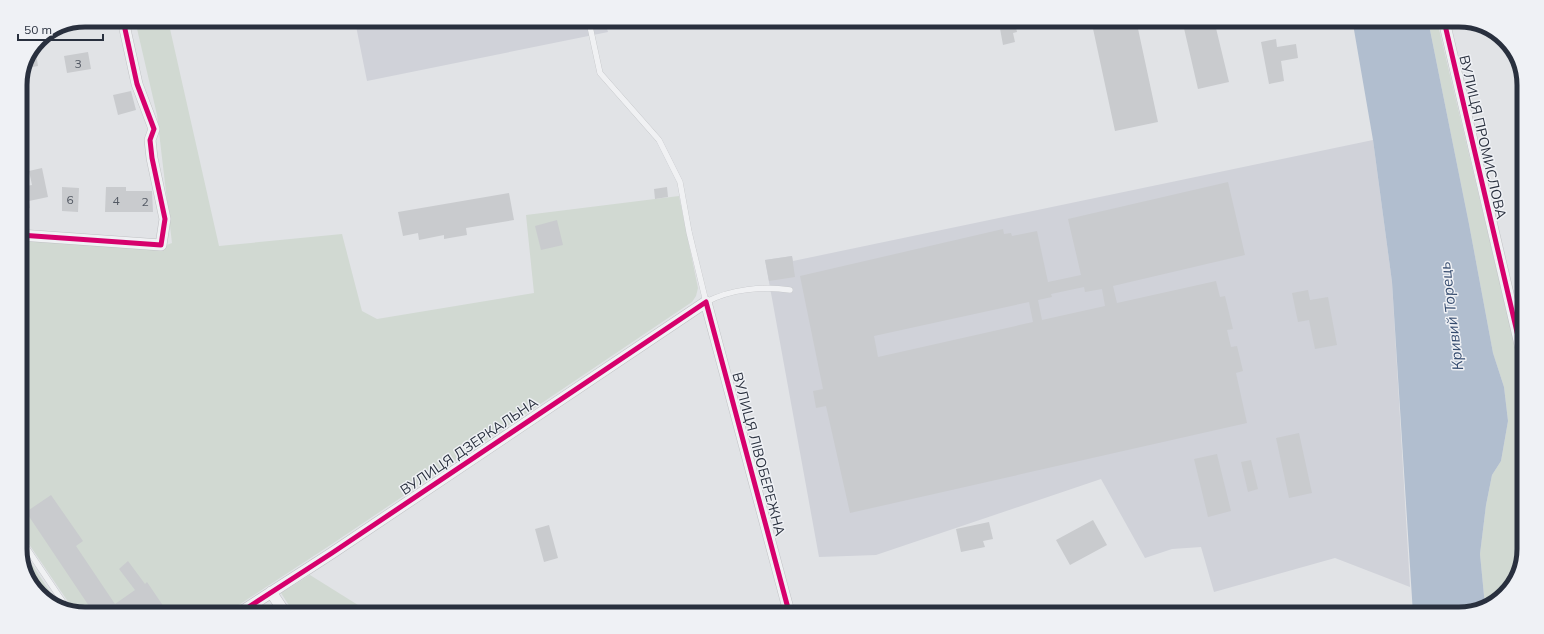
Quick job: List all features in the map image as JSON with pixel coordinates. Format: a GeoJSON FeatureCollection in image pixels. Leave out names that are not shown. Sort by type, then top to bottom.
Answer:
{"type":"FeatureCollection","features":[{"type":"Feature","properties":{"kind":"street"},"geometry":{"type":"LineString","coordinates":[[27,235],[161,244],[165,219],[152,158],[150,140],[154,129],[136,84],[124,27]]}},
{"type":"Feature","properties":{"kind":"street","name":"ВУЛИЦЯ ПРОМИСЛОВА"},"geometry":{"type":"LineString","coordinates":[[1444,27],[1517,332]]}},
{"type":"Feature","properties":{"kind":"street","name":"ВУЛИЦЯ ДЗЕРКАЛЬНА"},"geometry":{"type":"LineString","coordinates":[[248,607],[706,302]]}},
{"type":"Feature","properties":{"kind":"street","name":"ВУЛИЦЯ ЛІВОБЕРЕЖНА"},"geometry":{"type":"LineString","coordinates":[[706,302],[788,607]]}},
{"type":"Feature","properties":{"kind":"street"},"geometry":{"type":"LineString","coordinates":[[271,592],[282,607]]}},
{"type":"Feature","properties":{"kind":"lane"},"geometry":{"type":"LineString","coordinates":[[590,27],[600,73],[659,140],[680,182],[689,232],[706,302],[720,295],[763,288],[790,290]]}},
{"type":"Feature","properties":{"kind":"lane"},"geometry":{"type":"LineString","coordinates":[[27,548],[63,603]]}},
{"type":"Feature","properties":{"kind":"shaded area"},"geometry":{"type":"Polygon","coordinates":[[[137,27],[170,27],[219,246],[342,234],[362,311],[377,319],[534,293],[526,215],[679,196],[698,288],[696,296],[692,302],[236,607],[85,607],[70,605],[27,541],[27,239],[161,247],[172,243],[157,115],[137,27]]]}},
{"type":"Feature","properties":{"kind":"shaded area"},"geometry":{"type":"Polygon","coordinates":[[[356,27],[606,27],[608,32],[367,81],[356,27]]]}},
{"type":"Feature","properties":{"kind":"shaded area"},"geometry":{"type":"Polygon","coordinates":[[[1429,27],[1438,27],[1517,355],[1516,560],[1513,571],[1505,584],[1500,590],[1485,601],[1480,554],[1486,505],[1492,475],[1501,461],[1508,421],[1504,387],[1493,353],[1429,27]]]}},
{"type":"Feature","properties":{"kind":"shaded area"},"geometry":{"type":"Polygon","coordinates":[[[1373,140],[1392,282],[1410,587],[1335,558],[1214,592],[1201,547],[1172,549],[1145,558],[1101,479],[876,555],[819,557],[765,260],[792,256],[793,261],[1373,140]]]}},
{"type":"Feature","properties":{"kind":"shaded area"},"geometry":{"type":"Polygon","coordinates":[[[28,558],[54,597],[44,590],[33,575],[28,558]]]}},
{"type":"Feature","properties":{"kind":"shaded area"},"geometry":{"type":"Polygon","coordinates":[[[310,575],[361,607],[318,607],[314,605],[311,607],[290,607],[281,593],[310,575]]]}},
{"type":"Feature","properties":{"kind":"water","name":"Кривий Торець"},"geometry":{"type":"Polygon","coordinates":[[[1354,27],[1429,27],[1493,353],[1504,387],[1508,421],[1501,461],[1492,475],[1486,505],[1480,554],[1485,601],[1467,607],[1413,607],[1392,282],[1373,140],[1354,27]]]}},
{"type":"Feature","properties":{"kind":"building"},"geometry":{"type":"Polygon","coordinates":[[[1000,27],[1016,27],[1017,32],[1013,33],[1015,42],[1003,45],[1000,27]]]}},
{"type":"Feature","properties":{"kind":"building"},"geometry":{"type":"Polygon","coordinates":[[[1093,27],[1138,27],[1158,122],[1115,131],[1093,27]]]}},
{"type":"Feature","properties":{"kind":"building"},"geometry":{"type":"Polygon","coordinates":[[[1184,27],[1216,27],[1229,82],[1198,89],[1184,27]]]}},
{"type":"Feature","properties":{"kind":"building"},"geometry":{"type":"Polygon","coordinates":[[[1276,39],[1277,47],[1296,44],[1298,58],[1281,61],[1284,81],[1269,84],[1261,42],[1276,39]]]}},
{"type":"Feature","properties":{"kind":"building"},"geometry":{"type":"Polygon","coordinates":[[[88,52],[91,69],[67,73],[64,56],[88,52]]]}},
{"type":"Feature","properties":{"kind":"building"},"geometry":{"type":"Polygon","coordinates":[[[36,54],[38,66],[30,67],[36,54]]]}},
{"type":"Feature","properties":{"kind":"building"},"geometry":{"type":"Polygon","coordinates":[[[131,91],[136,110],[118,115],[113,95],[131,91]]]}},
{"type":"Feature","properties":{"kind":"building"},"geometry":{"type":"Polygon","coordinates":[[[42,168],[48,197],[29,201],[30,208],[27,209],[27,186],[32,185],[29,171],[42,168]]]}},
{"type":"Feature","properties":{"kind":"building"},"geometry":{"type":"Polygon","coordinates":[[[1228,182],[1245,255],[1113,286],[1117,303],[1216,281],[1220,297],[1225,296],[1233,329],[1227,330],[1231,347],[1237,346],[1243,371],[1236,373],[1247,423],[850,513],[826,406],[816,408],[813,391],[823,389],[800,276],[1003,229],[1004,234],[1011,233],[1012,236],[1037,231],[1048,282],[1081,275],[1068,219],[1228,182]],[[1084,287],[1051,294],[1052,297],[1038,300],[1042,320],[1105,306],[1102,289],[1085,292],[1084,287]],[[1029,302],[874,336],[878,357],[1033,322],[1029,302]]]}},
{"type":"Feature","properties":{"kind":"building"},"geometry":{"type":"Polygon","coordinates":[[[62,187],[79,188],[78,212],[62,211],[62,187]]]}},
{"type":"Feature","properties":{"kind":"building"},"geometry":{"type":"Polygon","coordinates":[[[106,187],[126,187],[126,191],[152,191],[153,212],[105,212],[106,187]]]}},
{"type":"Feature","properties":{"kind":"building"},"geometry":{"type":"Polygon","coordinates":[[[667,187],[668,197],[655,199],[654,189],[667,187]]]}},
{"type":"Feature","properties":{"kind":"building"},"geometry":{"type":"Polygon","coordinates":[[[509,193],[514,220],[466,228],[467,235],[444,239],[444,235],[419,240],[418,233],[403,236],[398,212],[509,193]]]}},
{"type":"Feature","properties":{"kind":"building"},"geometry":{"type":"Polygon","coordinates":[[[557,220],[563,245],[541,250],[535,226],[557,220]]]}},
{"type":"Feature","properties":{"kind":"building"},"geometry":{"type":"Polygon","coordinates":[[[792,256],[795,277],[769,281],[765,260],[792,256]]]}},
{"type":"Feature","properties":{"kind":"building"},"geometry":{"type":"Polygon","coordinates":[[[1308,290],[1310,300],[1328,297],[1337,345],[1315,349],[1309,320],[1298,322],[1292,293],[1308,290]]]}},
{"type":"Feature","properties":{"kind":"building"},"geometry":{"type":"Polygon","coordinates":[[[1299,433],[1312,493],[1289,498],[1276,438],[1299,433]]]}},
{"type":"Feature","properties":{"kind":"building"},"geometry":{"type":"Polygon","coordinates":[[[1217,454],[1231,511],[1208,517],[1194,459],[1217,454]]]}},
{"type":"Feature","properties":{"kind":"building"},"geometry":{"type":"Polygon","coordinates":[[[1251,460],[1258,489],[1248,492],[1241,462],[1251,460]]]}},
{"type":"Feature","properties":{"kind":"building"},"geometry":{"type":"Polygon","coordinates":[[[51,495],[83,541],[76,546],[115,604],[135,590],[119,569],[128,561],[145,584],[147,582],[164,607],[90,607],[27,511],[51,495]]]}},
{"type":"Feature","properties":{"kind":"building"},"geometry":{"type":"Polygon","coordinates":[[[1093,520],[1107,545],[1070,565],[1056,540],[1093,520]]]}},
{"type":"Feature","properties":{"kind":"building"},"geometry":{"type":"Polygon","coordinates":[[[989,522],[993,539],[983,541],[985,547],[961,552],[956,529],[989,522]]]}},
{"type":"Feature","properties":{"kind":"building"},"geometry":{"type":"Polygon","coordinates":[[[549,525],[558,558],[544,562],[535,529],[549,525]]]}},
{"type":"Feature","properties":{"kind":"cycle path"},"geometry":{"type":"LineString","coordinates":[[27,235],[161,245],[165,219],[152,158],[150,140],[154,129],[137,84],[125,27]]}},
{"type":"Feature","properties":{"kind":"cycle path"},"geometry":{"type":"LineString","coordinates":[[1445,27],[1517,332]]}},
{"type":"Feature","properties":{"kind":"cycle path"},"geometry":{"type":"LineString","coordinates":[[249,607],[332,553],[706,302],[788,607]]}}]}
